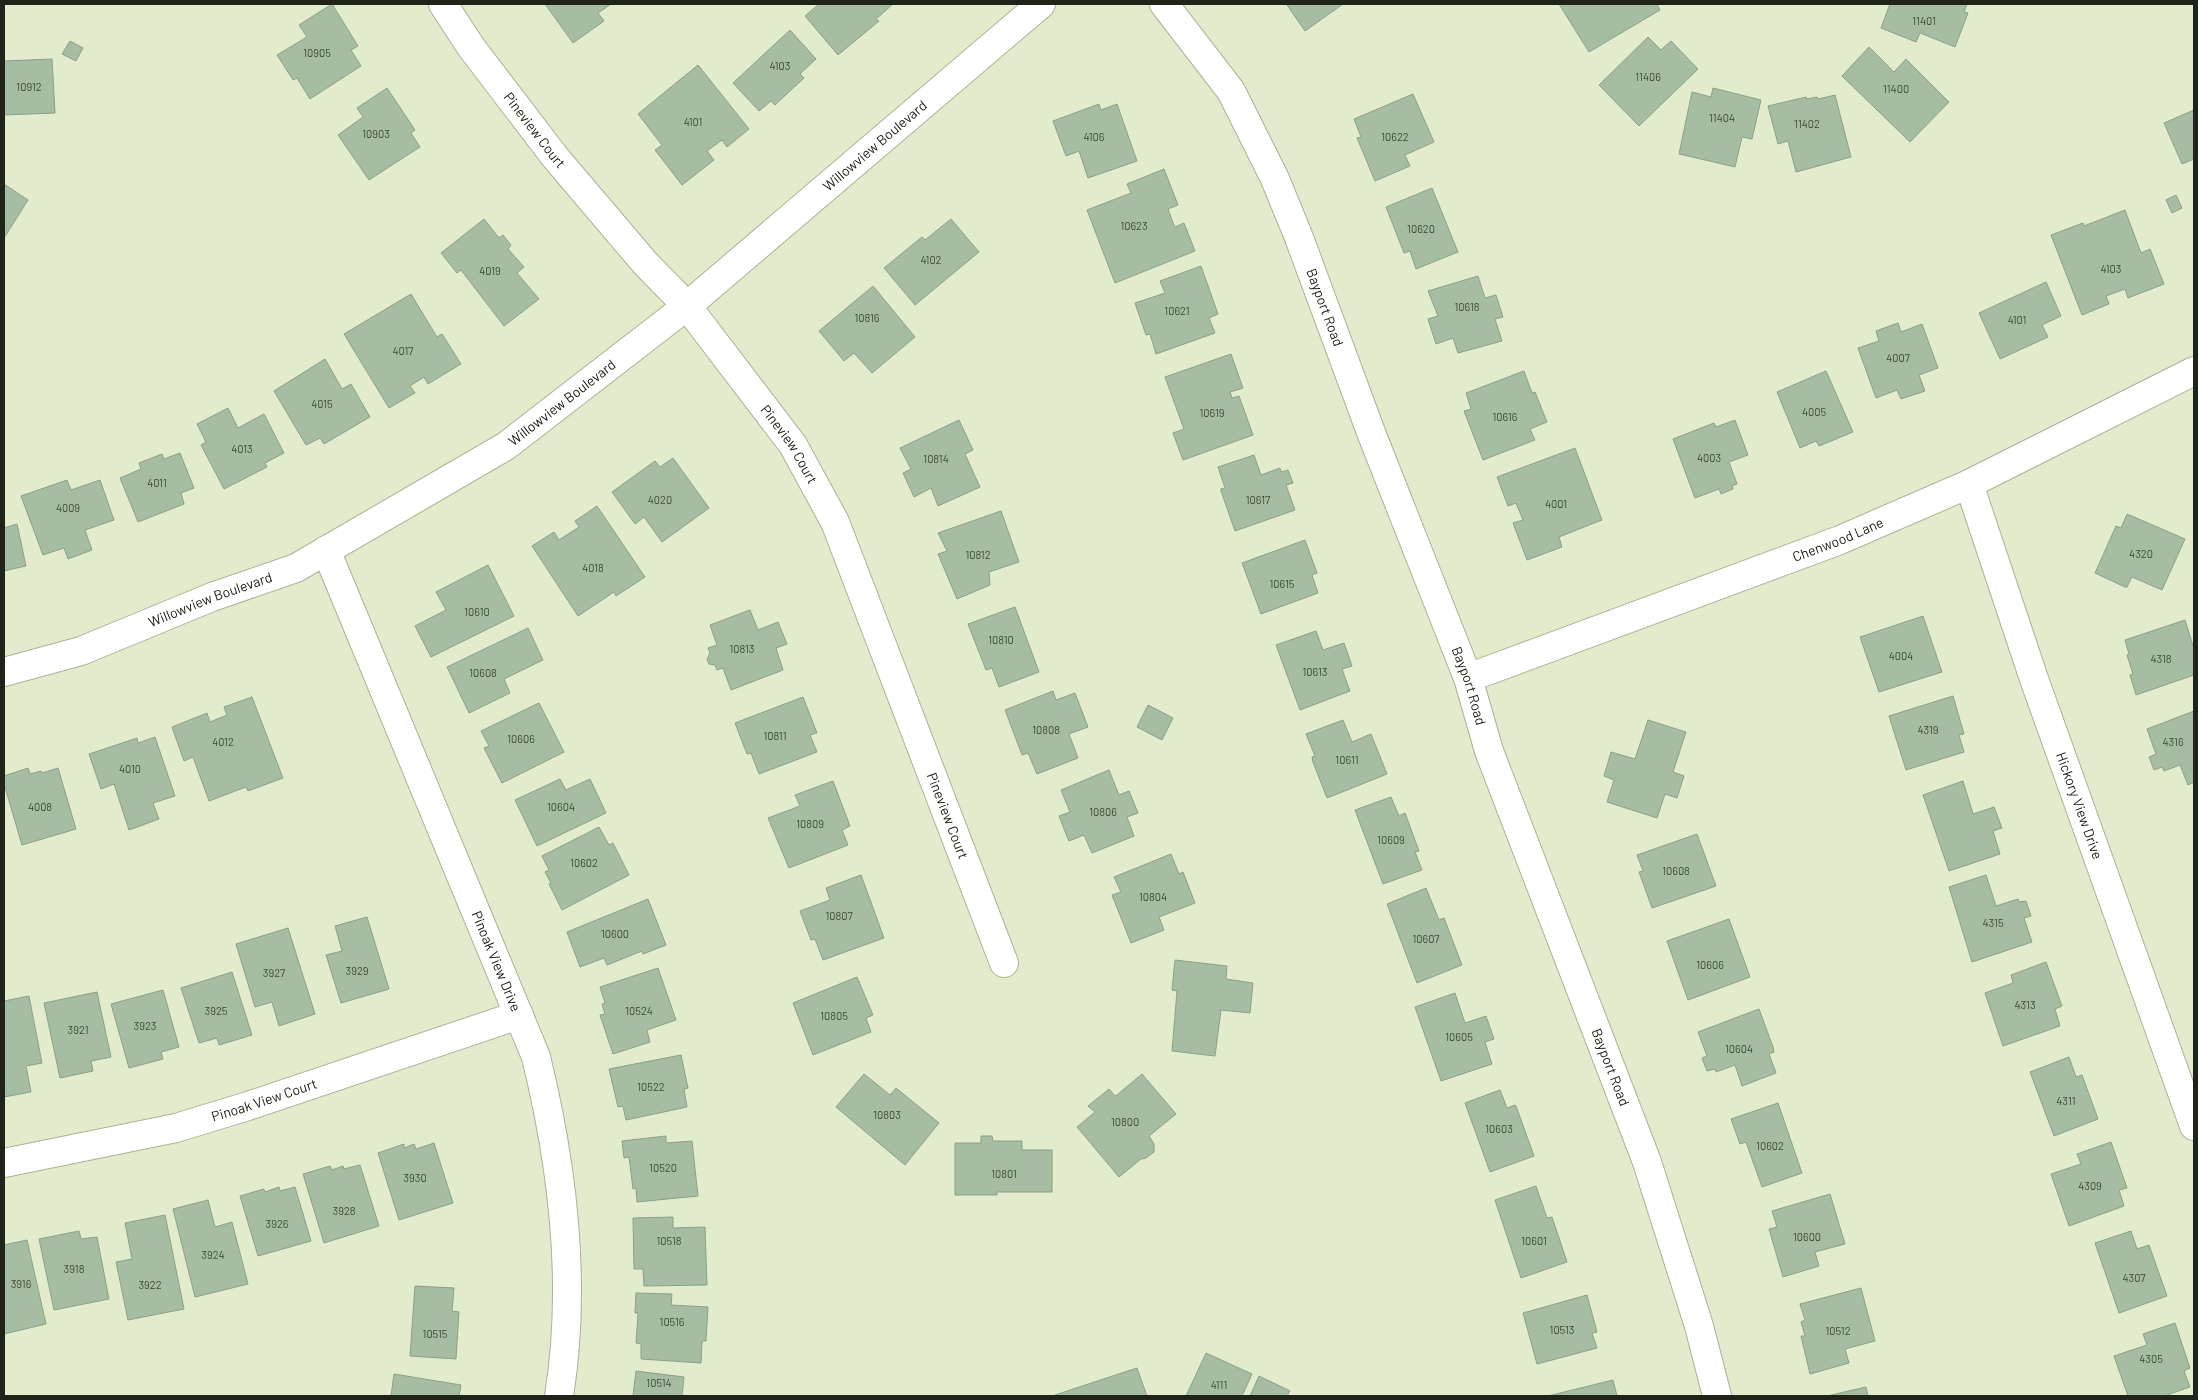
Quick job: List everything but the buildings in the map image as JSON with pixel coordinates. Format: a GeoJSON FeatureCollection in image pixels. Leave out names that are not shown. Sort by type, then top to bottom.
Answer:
{"type":"FeatureCollection","features":[{"type":"Feature","properties":{"kind":"street","name":"Pineview Court"},"geometry":{"type":"LineString","coordinates":[[443,4],[471,47],[555,157],[645,263],[687,306],[793,446],[834,522],[1004,963]]}},
{"type":"Feature","properties":{"kind":"street","name":"Willowview Boulevard"},"geometry":{"type":"LineString","coordinates":[[4,672],[81,651],[212,597],[296,568],[506,446],[687,306],[1042,4]]}},
{"type":"Feature","properties":{"kind":"street","name":"Bayport Road"},"geometry":{"type":"LineString","coordinates":[[1164,4],[1231,91],[1275,179],[1298,235],[1372,435],[1468,678],[1489,751],[1653,1179],[1700,1326],[1716,1396]]}},
{"type":"Feature","properties":{"kind":"street","name":"Chenwood Lane"},"geometry":{"type":"LineString","coordinates":[[1468,678],[1840,540],[1969,484],[2194,372]]}},
{"type":"Feature","properties":{"kind":"street","name":"Hickory View Drive"},"geometry":{"type":"LineString","coordinates":[[1969,484],[2034,679],[2194,1126]]}},
{"type":"Feature","properties":{"kind":"street","name":"Pinoak View Drive"},"geometry":{"type":"LineString","coordinates":[[326,550],[536,1058],[548,1108],[562,1197],[567,1286],[562,1376],[559,1396]]}},
{"type":"Feature","properties":{"kind":"street","name":"Pinoak View Court"},"geometry":{"type":"LineString","coordinates":[[4,1163],[176,1128],[248,1106],[519,1015]]}}]}
